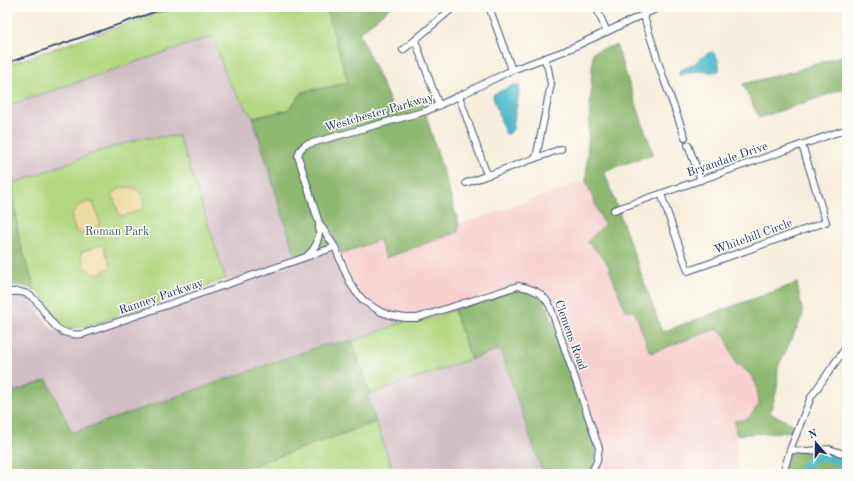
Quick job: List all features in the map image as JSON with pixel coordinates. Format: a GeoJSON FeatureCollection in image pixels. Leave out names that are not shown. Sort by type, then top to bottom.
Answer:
{"type":"FeatureCollection","features":[{"type":"Feature","properties":{"kind":"street"},"geometry":{"type":"LineString","coordinates":[[403,50],[454,7]]}},
{"type":"Feature","properties":{"kind":"street"},"geometry":{"type":"LineString","coordinates":[[489,7],[512,70]]}},
{"type":"Feature","properties":{"kind":"street"},"geometry":{"type":"LineString","coordinates":[[596,7],[607,32]]}},
{"type":"Feature","properties":{"kind":"street","name":"Westchester Parkway"},"geometry":{"type":"LineString","coordinates":[[406,318],[381,312],[364,301],[350,283],[335,247],[319,223],[298,160],[302,147],[311,142],[426,111],[439,106],[512,70],[567,50],[660,7]]}},
{"type":"Feature","properties":{"kind":"street"},"geometry":{"type":"LineString","coordinates":[[645,14],[644,20],[685,137]]}},
{"type":"Feature","properties":{"kind":"street"},"geometry":{"type":"LineString","coordinates":[[415,40],[439,106]]}},
{"type":"Feature","properties":{"kind":"street"},"geometry":{"type":"LineString","coordinates":[[536,158],[551,84],[548,68],[544,58]]}},
{"type":"Feature","properties":{"kind":"street"},"geometry":{"type":"LineString","coordinates":[[459,96],[487,176]]}},
{"type":"Feature","properties":{"kind":"street","name":"Bryandale Drive"},"geometry":{"type":"LineString","coordinates":[[614,210],[847,130]]}},
{"type":"Feature","properties":{"kind":"street"},"geometry":{"type":"LineString","coordinates":[[688,145],[701,180]]}},
{"type":"Feature","properties":{"kind":"street","name":"Whitehill Circle"},"geometry":{"type":"LineString","coordinates":[[662,194],[688,271],[826,222],[802,145]]}},
{"type":"Feature","properties":{"kind":"street"},"geometry":{"type":"LineString","coordinates":[[466,183],[561,149]]}},
{"type":"Feature","properties":{"kind":"street"},"geometry":{"type":"LineString","coordinates":[[303,258],[310,253],[318,241],[319,223]]}},
{"type":"Feature","properties":{"kind":"street","name":"Ranney Parkway"},"geometry":{"type":"LineString","coordinates":[[7,293],[20,293],[33,298],[38,302],[56,328],[69,334],[76,335],[91,332],[335,247]]}},
{"type":"Feature","properties":{"kind":"street","name":"Clemens Road"},"geometry":{"type":"LineString","coordinates":[[406,318],[417,318],[429,315],[518,286],[528,287],[542,295],[550,306],[599,448],[597,461],[591,474]]}},
{"type":"Feature","properties":{"kind":"street"},"geometry":{"type":"LineString","coordinates":[[783,474],[790,450],[811,397],[847,346]]}},
{"type":"Feature","properties":{"kind":"street"},"geometry":{"type":"LineString","coordinates":[[790,450],[829,449],[847,455]]}},
{"type":"Feature","properties":{"kind":"shaded area"},"geometry":{"type":"Polygon","coordinates":[[[213,36],[228,81],[253,118],[296,259],[227,283],[179,136],[141,138],[92,154],[13,184],[7,190],[7,106],[213,36]]]}},
{"type":"Feature","properties":{"kind":"shaded area"},"geometry":{"type":"Polygon","coordinates":[[[586,181],[604,226],[587,242],[606,260],[625,310],[635,311],[650,353],[716,329],[725,335],[736,364],[747,370],[757,384],[759,404],[748,419],[735,421],[737,471],[728,474],[595,474],[601,458],[601,447],[552,307],[519,284],[426,314],[400,316],[372,305],[363,297],[354,286],[341,254],[379,240],[386,258],[458,232],[459,225],[586,181]]]}},
{"type":"Feature","properties":{"kind":"shaded area"},"geometry":{"type":"Polygon","coordinates":[[[334,250],[358,298],[407,321],[352,341],[324,345],[72,433],[47,380],[7,394],[7,297],[22,296],[33,301],[50,327],[60,333],[70,337],[85,335],[334,250]]]}},
{"type":"Feature","properties":{"kind":"shaded area"},"geometry":{"type":"Polygon","coordinates":[[[500,349],[543,474],[394,474],[366,395],[500,349]]]}},
{"type":"Feature","properties":{"kind":"green space"},"geometry":{"type":"Polygon","coordinates":[[[175,7],[326,7],[348,83],[303,92],[288,110],[253,118],[228,81],[213,36],[7,106],[7,65],[175,7]]]}},
{"type":"Feature","properties":{"kind":"green space"},"geometry":{"type":"Polygon","coordinates":[[[326,7],[391,7],[359,33],[393,108],[421,98],[459,225],[458,232],[386,258],[379,240],[341,254],[336,244],[296,259],[253,118],[288,110],[303,92],[348,83],[326,7]]]}},
{"type":"Feature","properties":{"kind":"green space"},"geometry":{"type":"Polygon","coordinates":[[[616,45],[653,154],[604,171],[662,332],[797,283],[803,315],[778,367],[777,389],[770,413],[797,426],[794,431],[736,435],[735,421],[748,419],[759,404],[754,380],[748,372],[736,364],[725,335],[716,329],[650,353],[635,312],[625,310],[606,260],[587,242],[604,225],[586,181],[593,52],[616,45]]]}},
{"type":"Feature","properties":{"kind":"green space"},"geometry":{"type":"Polygon","coordinates":[[[847,54],[847,88],[759,118],[743,84],[791,72],[847,54]]]}},
{"type":"Feature","properties":{"kind":"green space","name":"Roman Park"},"geometry":{"type":"Polygon","coordinates":[[[179,136],[226,279],[89,326],[71,328],[64,326],[56,318],[44,298],[35,290],[19,240],[12,184],[92,154],[141,138],[179,136]]]}},
{"type":"Feature","properties":{"kind":"green space"},"geometry":{"type":"Polygon","coordinates":[[[12,184],[19,240],[35,290],[19,285],[7,287],[7,190],[12,184]]]}},
{"type":"Feature","properties":{"kind":"green space"},"geometry":{"type":"Polygon","coordinates":[[[516,290],[527,291],[535,294],[548,308],[596,448],[596,459],[588,474],[543,474],[500,349],[471,359],[454,310],[502,293],[516,290]]]}},
{"type":"Feature","properties":{"kind":"green space"},"geometry":{"type":"Polygon","coordinates":[[[454,310],[471,359],[370,394],[352,341],[407,321],[425,320],[454,310]]]}},
{"type":"Feature","properties":{"kind":"green space"},"geometry":{"type":"Polygon","coordinates":[[[352,341],[370,394],[367,395],[376,422],[228,474],[7,474],[7,394],[47,380],[72,433],[324,345],[352,341]]]}},
{"type":"Feature","properties":{"kind":"green space"},"geometry":{"type":"Polygon","coordinates":[[[376,422],[394,474],[257,474],[253,465],[376,422]]]}},
{"type":"Feature","properties":{"kind":"green space"},"geometry":{"type":"Polygon","coordinates":[[[788,448],[810,448],[847,453],[847,474],[837,474],[837,471],[834,468],[828,469],[823,474],[781,474],[788,448]]]}},
{"type":"Feature","properties":{"kind":"sand"},"geometry":{"type":"Polygon","coordinates":[[[120,188],[134,188],[140,193],[143,200],[143,209],[123,216],[119,214],[112,194],[120,188]]]}},
{"type":"Feature","properties":{"kind":"sand"},"geometry":{"type":"Polygon","coordinates":[[[93,202],[100,222],[98,227],[79,234],[72,223],[73,212],[80,205],[93,202]]]}},
{"type":"Feature","properties":{"kind":"sand"},"geometry":{"type":"Polygon","coordinates":[[[101,245],[104,247],[111,266],[99,273],[90,272],[84,264],[81,252],[101,245]]]}},
{"type":"Feature","properties":{"kind":"water"},"geometry":{"type":"Polygon","coordinates":[[[712,52],[716,55],[718,60],[719,71],[698,71],[679,75],[679,71],[694,64],[712,52]]]}},
{"type":"Feature","properties":{"kind":"water"},"geometry":{"type":"Polygon","coordinates":[[[514,85],[519,86],[520,89],[513,129],[507,134],[505,133],[493,97],[494,94],[514,85]]]}},
{"type":"Feature","properties":{"kind":"waterway"},"geometry":{"type":"LineString","coordinates":[[802,474],[810,461],[821,456],[834,459],[847,466]]}},
{"type":"Feature","properties":{"kind":"railway"},"geometry":{"type":"LineString","coordinates":[[7,63],[169,7]]}}]}
